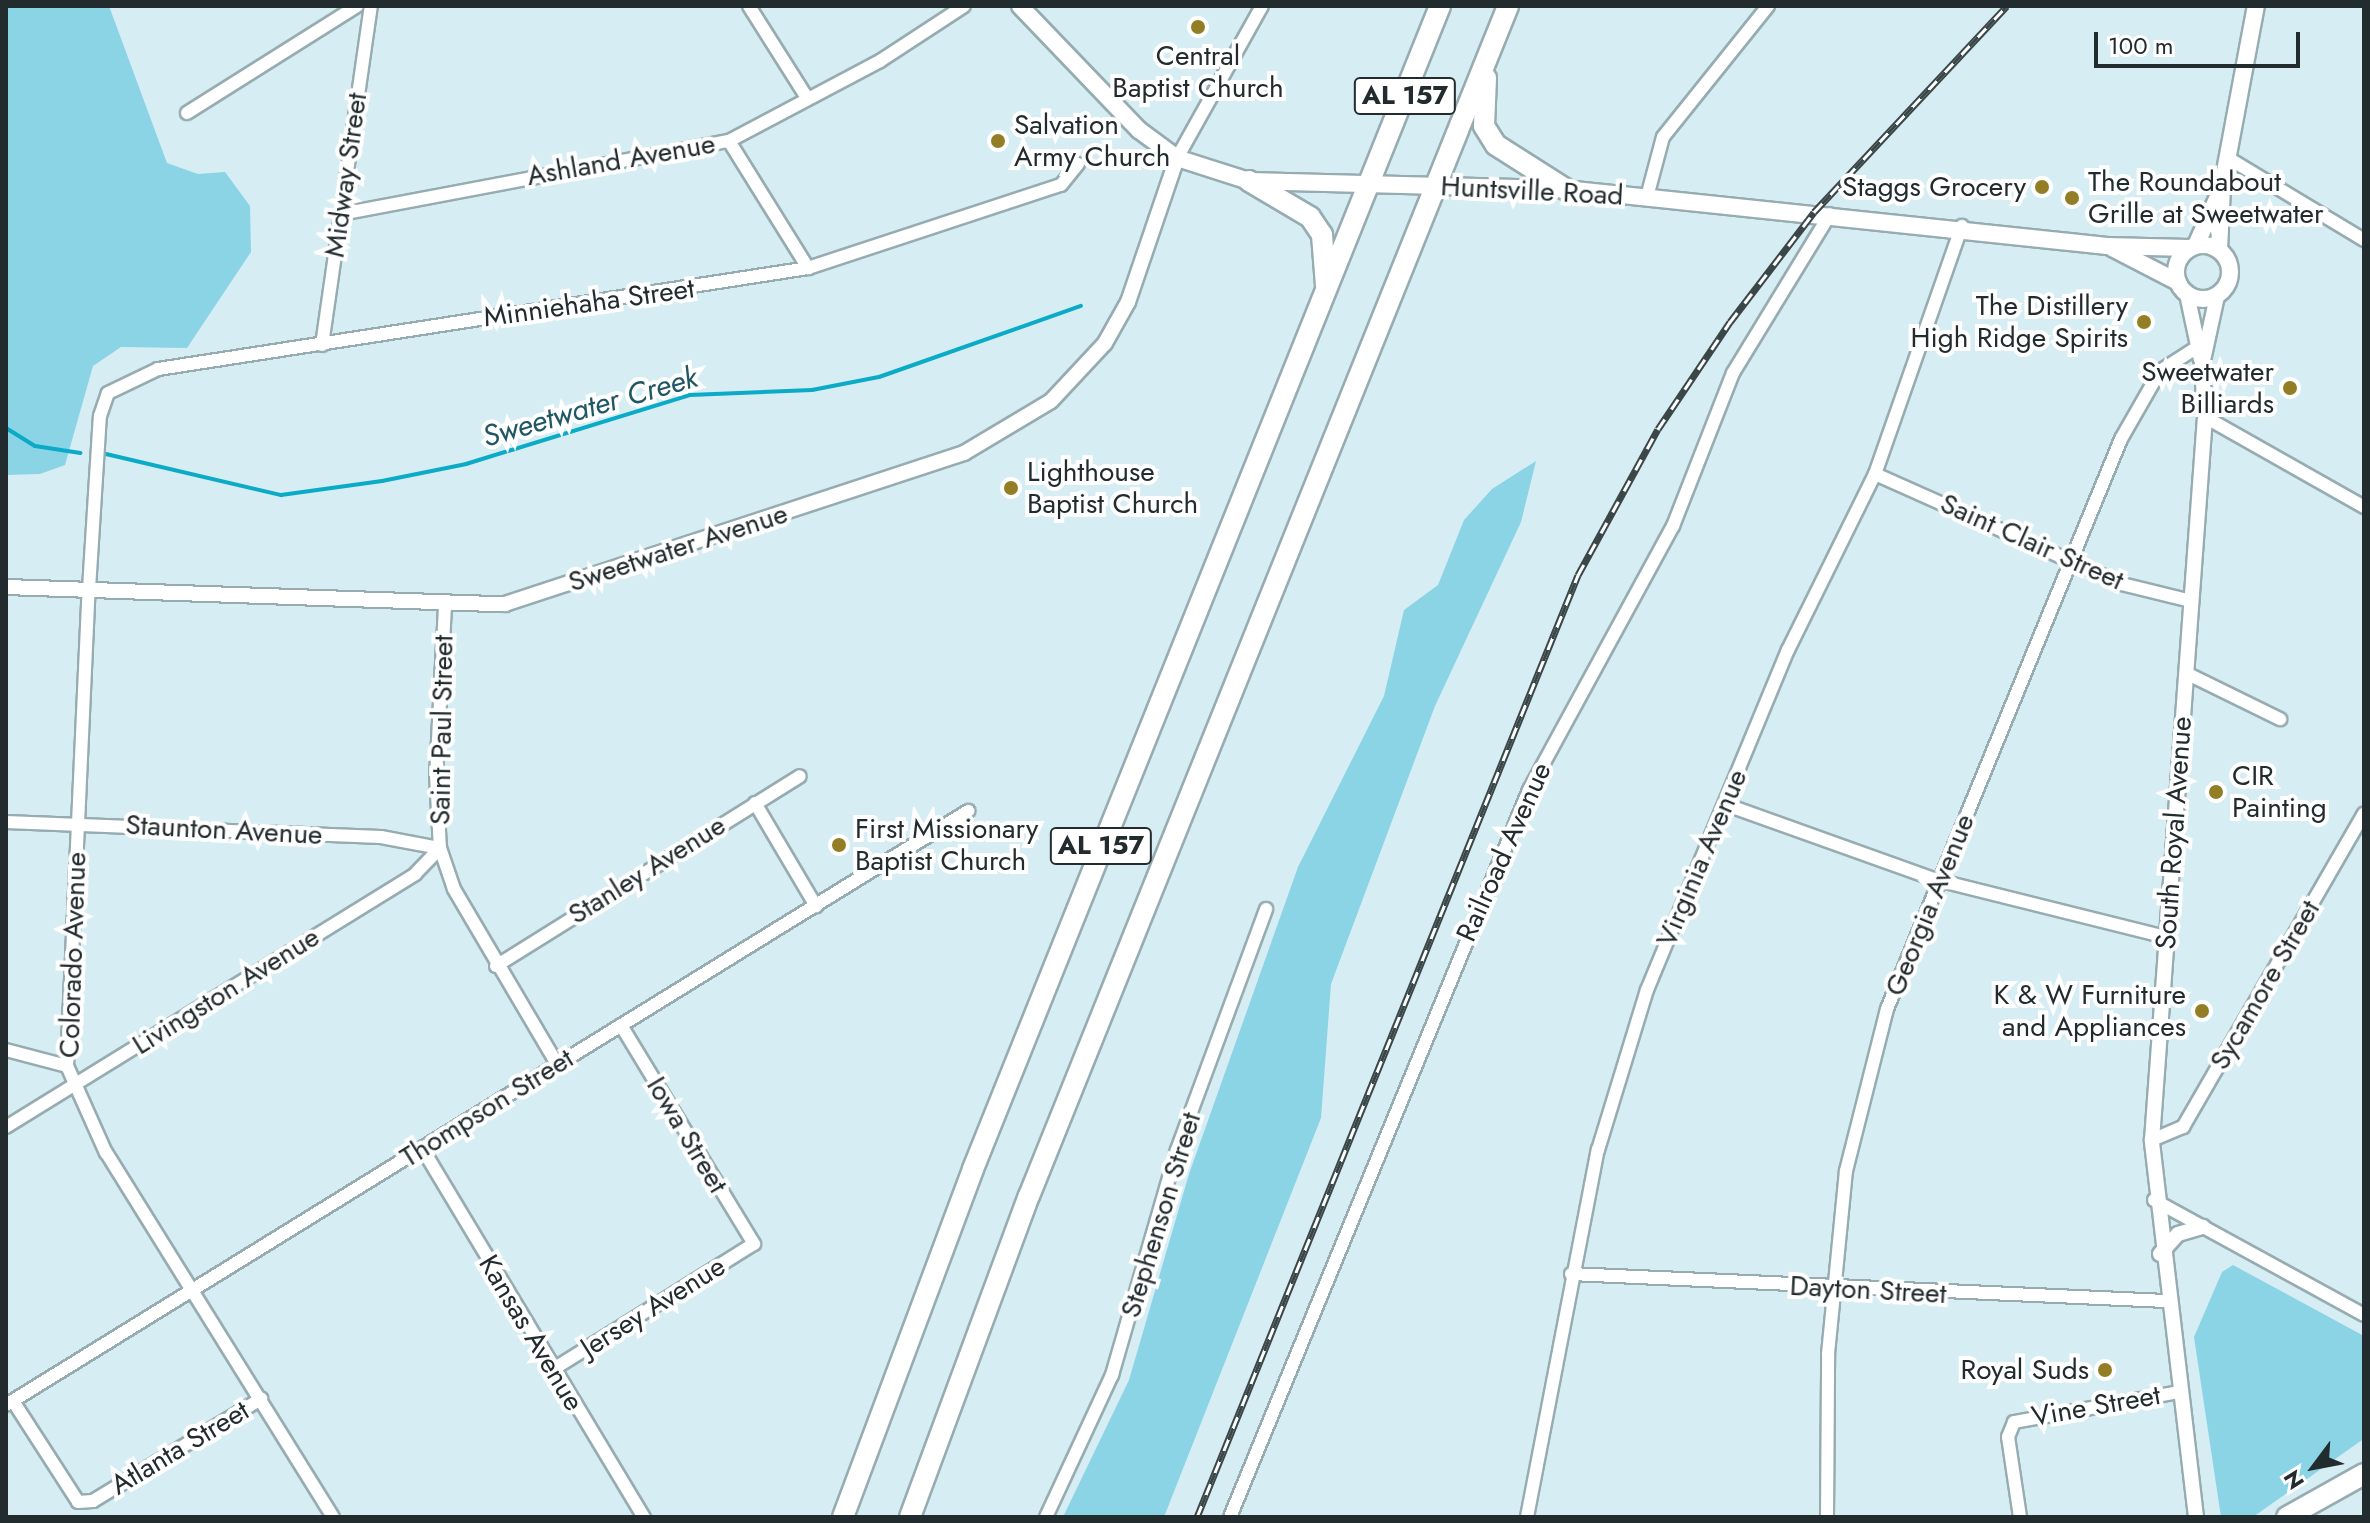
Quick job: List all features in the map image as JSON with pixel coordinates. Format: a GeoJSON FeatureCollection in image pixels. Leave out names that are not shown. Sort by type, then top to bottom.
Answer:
{"type":"FeatureCollection","features":[{"type":"Feature","properties":{"kind":"highway","name":"AL 157"},"geometry":{"type":"LineString","coordinates":[[844,1515],[973,1169],[1440,6]]}},
{"type":"Feature","properties":{"kind":"highway","name":"AL 157"},"geometry":{"type":"LineString","coordinates":[[912,1511],[1205,753],[1439,185],[1508,6]]}},
{"type":"Feature","properties":{"kind":"highway"},"geometry":{"type":"LineString","coordinates":[[1486,61],[1484,126],[1496,145],[1565,189]]}},
{"type":"Feature","properties":{"kind":"highway"},"geometry":{"type":"LineString","coordinates":[[1249,181],[1310,217],[1322,235],[1326,296]]}},
{"type":"Feature","properties":{"kind":"highway"},"geometry":{"type":"LineString","coordinates":[[2287,1517],[2364,1474]]}},
{"type":"Feature","properties":{"kind":"main road","name":"Huntsville Road"},"geometry":{"type":"LineString","coordinates":[[1020,6],[1089,83],[1177,158],[1249,181],[1565,189],[1962,226],[2107,246],[2193,246]]}},
{"type":"Feature","properties":{"kind":"main road"},"geometry":{"type":"LineString","coordinates":[[2222,187],[2193,246],[2178,259],[2182,288],[2217,296],[2230,277],[2219,249],[2222,187],[2256,6]]}},
{"type":"Feature","properties":{"kind":"main road","name":"Huntsville Road"},"geometry":{"type":"LineString","coordinates":[[2107,246],[2182,288]]}},
{"type":"Feature","properties":{"kind":"main road"},"geometry":{"type":"LineString","coordinates":[[2193,246],[2219,249]]}},
{"type":"Feature","properties":{"kind":"street"},"geometry":{"type":"LineString","coordinates":[[187,113],[357,6]]}},
{"type":"Feature","properties":{"kind":"street","name":"Midway Street"},"geometry":{"type":"LineString","coordinates":[[322,345],[371,6]]}},
{"type":"Feature","properties":{"kind":"street"},"geometry":{"type":"LineString","coordinates":[[749,6],[806,96]]}},
{"type":"Feature","properties":{"kind":"street","name":"Ashland Avenue"},"geometry":{"type":"LineString","coordinates":[[341,214],[729,141],[806,96],[880,61],[964,6]]}},
{"type":"Feature","properties":{"kind":"street"},"geometry":{"type":"LineString","coordinates":[[1177,158],[1262,6]]}},
{"type":"Feature","properties":{"kind":"street"},"geometry":{"type":"LineString","coordinates":[[1647,197],[1663,137],[1768,6]]}},
{"type":"Feature","properties":{"kind":"street"},"geometry":{"type":"LineString","coordinates":[[729,141],[808,268]]}},
{"type":"Feature","properties":{"kind":"street","name":"Sweetwater Avenue"},"geometry":{"type":"LineString","coordinates":[[6,587],[445,606],[505,604],[964,453],[1023,422],[1105,343],[1128,302],[1177,158]]}},
{"type":"Feature","properties":{"kind":"street"},"geometry":{"type":"LineString","coordinates":[[2228,158],[2364,240]]}},
{"type":"Feature","properties":{"kind":"street","name":"Minniehaha Street"},"geometry":{"type":"LineString","coordinates":[[100,416],[108,393],[142,373],[808,268],[1061,185],[1078,164]]}},
{"type":"Feature","properties":{"kind":"street","name":"Railroad Avenue"},"geometry":{"type":"LineString","coordinates":[[1230,1517],[1529,790],[1673,526],[1733,373],[1830,214]]}},
{"type":"Feature","properties":{"kind":"street","name":"Virginia Avenue"},"geometry":{"type":"LineString","coordinates":[[1527,1517],[1571,1274],[1598,1150],[1643,1003],[1727,805],[1788,650],[1875,474],[1962,226]]}},
{"type":"Feature","properties":{"kind":"street","name":"South Royal Avenue"},"geometry":{"type":"LineString","coordinates":[[2182,288],[2202,365]]}},
{"type":"Feature","properties":{"kind":"street","name":"South Royal Avenue"},"geometry":{"type":"LineString","coordinates":[[2196,1517],[2160,1254],[2152,1140],[2205,417],[2202,365],[2217,296]]}},
{"type":"Feature","properties":{"kind":"street","name":"Georgia Avenue"},"geometry":{"type":"LineString","coordinates":[[1827,1517],[1832,1290],[1862,1091],[1937,880],[2144,396],[2171,358],[2196,348]]}},
{"type":"Feature","properties":{"kind":"street","name":"Colorado Avenue"},"geometry":{"type":"LineString","coordinates":[[100,416],[67,1066],[72,1087],[333,1517]]}},
{"type":"Feature","properties":{"kind":"street"},"geometry":{"type":"LineString","coordinates":[[2205,417],[2364,507]]}},
{"type":"Feature","properties":{"kind":"street","name":"Saint Clair Street"},"geometry":{"type":"LineString","coordinates":[[1875,474],[2136,588],[2191,601]]}},
{"type":"Feature","properties":{"kind":"street","name":"Saint Paul Street"},"geometry":{"type":"LineString","coordinates":[[445,606],[436,775],[440,848],[496,966],[557,1064]]}},
{"type":"Feature","properties":{"kind":"street"},"geometry":{"type":"LineString","coordinates":[[2186,673],[2280,719]]}},
{"type":"Feature","properties":{"kind":"street","name":"Stanley Avenue"},"geometry":{"type":"LineString","coordinates":[[496,966],[800,776]]}},
{"type":"Feature","properties":{"kind":"street"},"geometry":{"type":"LineString","coordinates":[[755,803],[816,906]]}},
{"type":"Feature","properties":{"kind":"street"},"geometry":{"type":"LineString","coordinates":[[1727,805],[1937,880],[2166,937]]}},
{"type":"Feature","properties":{"kind":"street","name":"Thompson Street"},"geometry":{"type":"LineString","coordinates":[[10,1403],[968,811]]}},
{"type":"Feature","properties":{"kind":"street","name":"Sycamore Street"},"geometry":{"type":"LineString","coordinates":[[2152,1140],[2183,1127],[2364,813]]}},
{"type":"Feature","properties":{"kind":"street","name":"Staunton Avenue"},"geometry":{"type":"LineString","coordinates":[[6,822],[381,837],[440,848]]}},
{"type":"Feature","properties":{"kind":"street","name":"Livingston Avenue"},"geometry":{"type":"LineString","coordinates":[[6,1127],[415,874],[440,848]]}},
{"type":"Feature","properties":{"kind":"street","name":"Stephenson Street"},"geometry":{"type":"LineString","coordinates":[[1046,1517],[1112,1375],[1177,1150],[1266,909]]}},
{"type":"Feature","properties":{"kind":"street","name":"Iowa Street"},"geometry":{"type":"LineString","coordinates":[[621,1025],[754,1244]]}},
{"type":"Feature","properties":{"kind":"street"},"geometry":{"type":"LineString","coordinates":[[6,1050],[67,1066]]}},
{"type":"Feature","properties":{"kind":"street","name":"Kansas Avenue"},"geometry":{"type":"LineString","coordinates":[[422,1148],[552,1370],[644,1517]]}},
{"type":"Feature","properties":{"kind":"street"},"geometry":{"type":"LineString","coordinates":[[2154,1200],[2364,1315]]}},
{"type":"Feature","properties":{"kind":"street"},"geometry":{"type":"LineString","coordinates":[[2160,1254],[2175,1236],[2203,1227]]}},
{"type":"Feature","properties":{"kind":"street","name":"Jersey Avenue"},"geometry":{"type":"LineString","coordinates":[[552,1370],[754,1244]]}},
{"type":"Feature","properties":{"kind":"street","name":"Dayton Street"},"geometry":{"type":"LineString","coordinates":[[1571,1274],[1832,1290],[2166,1301]]}},
{"type":"Feature","properties":{"kind":"street","name":"Vine Street"},"geometry":{"type":"LineString","coordinates":[[2020,1517],[2008,1437],[2014,1422],[2179,1392]]}},
{"type":"Feature","properties":{"kind":"street","name":"Atlanta Street"},"geometry":{"type":"LineString","coordinates":[[10,1403],[78,1502],[93,1501],[261,1399]]}},
{"type":"Feature","properties":{"kind":"shaded area"},"geometry":{"type":"Polygon","coordinates":[[[6,6],[109,6],[167,163],[198,174],[225,172],[250,206],[251,252],[187,348],[121,347],[93,366],[65,465],[40,474],[6,475],[6,6]]]}},
{"type":"Feature","properties":{"kind":"shaded area"},"geometry":{"type":"Polygon","coordinates":[[[1536,461],[1521,522],[1435,706],[1331,984],[1321,1118],[1164,1517],[1063,1517],[1129,1380],[1189,1174],[1298,867],[1384,696],[1404,610],[1438,585],[1464,520],[1492,489],[1536,461]]]}},
{"type":"Feature","properties":{"kind":"shaded area"},"geometry":{"type":"Polygon","coordinates":[[[2233,1265],[2364,1336],[2362,1440],[2253,1517],[2221,1517],[2194,1337],[2222,1272],[2233,1265]]]}},
{"type":"Feature","properties":{"kind":"waterway","name":"Sweetwater Creek"},"geometry":{"type":"LineString","coordinates":[[106,454],[281,495],[382,481],[466,464],[690,395],[812,390],[879,377],[1081,306]]}},
{"type":"Feature","properties":{"kind":"waterway","name":"Sweetwater Creek"},"geometry":{"type":"LineString","coordinates":[[6,428],[35,446],[80,453]]}},
{"type":"Feature","properties":{"kind":"railway"},"geometry":{"type":"LineString","coordinates":[[1197,1517],[1578,575],[1658,429],[1730,322],[1814,212],[2007,6]]}},
{"type":"Feature","properties":{"kind":"place","name":"Central Baptist Church"},"geometry":{"type":"Point","coordinates":[1198,27]}},
{"type":"Feature","properties":{"kind":"place","name":"Salvation Army Church"},"geometry":{"type":"Point","coordinates":[998,141]}},
{"type":"Feature","properties":{"kind":"place","name":"Staggs Grocery"},"geometry":{"type":"Point","coordinates":[2042,187]}},
{"type":"Feature","properties":{"kind":"place","name":"The Roundabout Grille at Sweetwater"},"geometry":{"type":"Point","coordinates":[2072,198]}},
{"type":"Feature","properties":{"kind":"place","name":"The Distillery High Ridge Spirits"},"geometry":{"type":"Point","coordinates":[2144,322]}},
{"type":"Feature","properties":{"kind":"place","name":"Sweetwater Billiards"},"geometry":{"type":"Point","coordinates":[2290,388]}},
{"type":"Feature","properties":{"kind":"place","name":"Lighthouse Baptist Church"},"geometry":{"type":"Point","coordinates":[1011,488]}},
{"type":"Feature","properties":{"kind":"place","name":"CIR Painting"},"geometry":{"type":"Point","coordinates":[2216,792]}},
{"type":"Feature","properties":{"kind":"place","name":"First Missionary Baptist Church"},"geometry":{"type":"Point","coordinates":[839,845]}},
{"type":"Feature","properties":{"kind":"place","name":"K & W Furniture and Appliances"},"geometry":{"type":"Point","coordinates":[2202,1011]}},
{"type":"Feature","properties":{"kind":"place","name":"Royal Suds"},"geometry":{"type":"Point","coordinates":[2105,1370]}}]}
